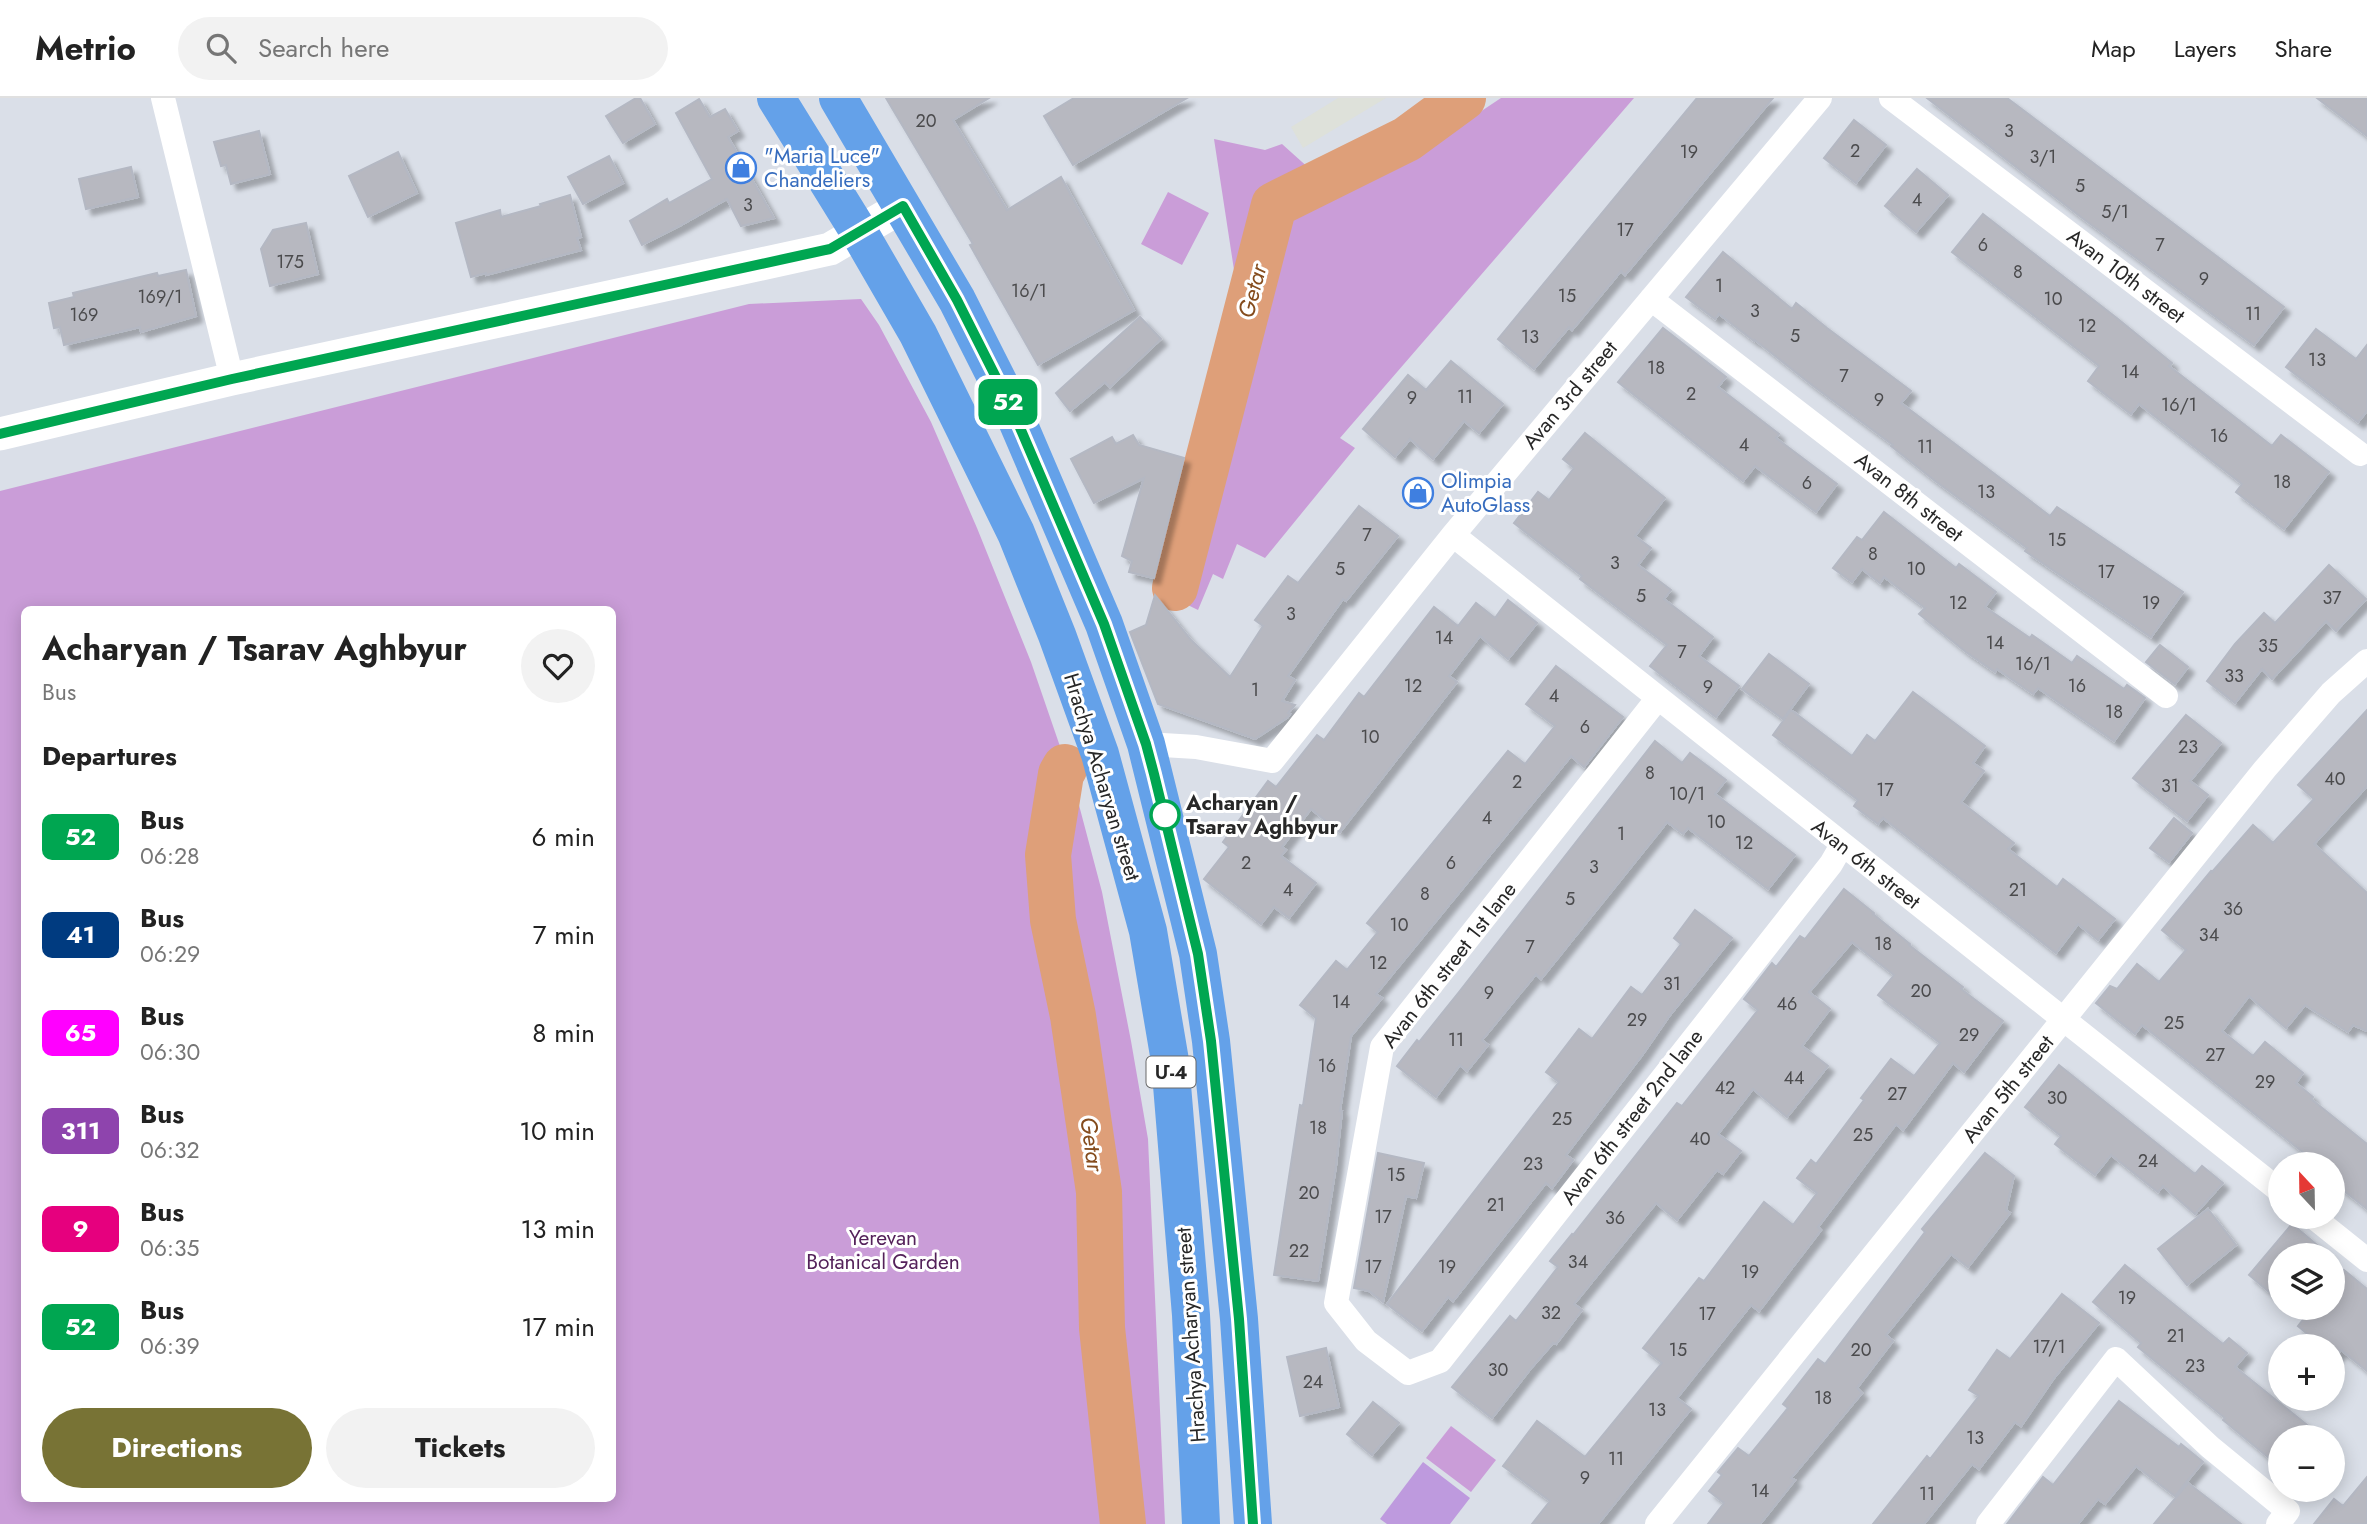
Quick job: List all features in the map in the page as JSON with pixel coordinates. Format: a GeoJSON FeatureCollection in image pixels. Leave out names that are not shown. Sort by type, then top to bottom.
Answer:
{"type":"FeatureCollection","features":[{"type":"Feature","properties":{"kind":"highway","name":"Hrachya Acharyan street"},"geometry":{"type":"LineString","coordinates":[[776,98],[918,334],[1016,533],[1100,754],[1148,930],[1170,1060],[1191,1315],[1201,1524]]}},
{"type":"Feature","properties":{"kind":"highway","name":"Մ-4"},"geometry":{"type":"LineString","coordinates":[[838,98],[957,300],[1012,409],[1104,624],[1146,744],[1198,954],[1211,1041],[1239,1319],[1253,1524]]}},
{"type":"Feature","properties":{"kind":"main road"},"geometry":{"type":"LineString","coordinates":[[0,434],[232,379],[830,249],[903,206]]}},
{"type":"Feature","properties":{"kind":"street"},"geometry":{"type":"LineString","coordinates":[[163,98],[232,379]]}},
{"type":"Feature","properties":{"kind":"street","name":"Avan 3rd street"},"geometry":{"type":"LineString","coordinates":[[1146,744],[1196,747],[1272,761],[1453,535],[1820,98]]}},
{"type":"Feature","properties":{"kind":"street","name":"Avan 10th street"},"geometry":{"type":"LineString","coordinates":[[1891,98],[2360,454]]}},
{"type":"Feature","properties":{"kind":"street","name":"Avan 8th street"},"geometry":{"type":"LineString","coordinates":[[1651,299],[2166,696]]}},
{"type":"Feature","properties":{"kind":"street","name":"Avan 6th street"},"geometry":{"type":"LineString","coordinates":[[1453,535],[2268,1181]]}},
{"type":"Feature","properties":{"kind":"street","name":"Avan 5th street"},"geometry":{"type":"LineString","coordinates":[[1657,1524],[2266,769],[2331,693],[2367,661]]}},
{"type":"Feature","properties":{"kind":"street","name":"Avan 6th street 1st lane"},"geometry":{"type":"LineString","coordinates":[[1408,1373],[1366,1341],[1336,1303],[1382,1047],[1658,698]]}},
{"type":"Feature","properties":{"kind":"street","name":"Avan 6th street 2nd lane"},"geometry":{"type":"LineString","coordinates":[[1408,1373],[1440,1361],[1831,864],[1842,845]]}},
{"type":"Feature","properties":{"kind":"street"},"geometry":{"type":"LineString","coordinates":[[2328,1229],[2367,1260]]}},
{"type":"Feature","properties":{"kind":"street"},"geometry":{"type":"LineString","coordinates":[[1988,1524],[2116,1359],[2283,1518]]}},
{"type":"Feature","properties":{"kind":"shaded area"},"geometry":{"type":"Polygon","coordinates":[[[1338,98],[1386,98],[1303,148],[1291,127],[1338,98]]]}},
{"type":"Feature","properties":{"kind":"shaded area"},"geometry":{"type":"Polygon","coordinates":[[[1423,1462],[1470,1498],[1450,1524],[1387,1524],[1380,1519],[1423,1462]]]}},
{"type":"Feature","properties":{"kind":"green space"},"geometry":{"type":"Polygon","coordinates":[[[1501,98],[1634,98],[1340,438],[1355,448],[1265,558],[1237,544],[1223,579],[1213,574],[1198,610],[1159,591],[1238,296],[1214,139],[1265,150],[1282,144],[1331,188],[1419,149],[1501,98]]]}},
{"type":"Feature","properties":{"kind":"green space"},"geometry":{"type":"Polygon","coordinates":[[[1168,192],[1209,213],[1182,265],[1141,244],[1168,192]]]}},
{"type":"Feature","properties":{"kind":"green space","name":"Yerevan Botanical Garden"},"geometry":{"type":"Polygon","coordinates":[[[861,299],[879,325],[931,422],[977,528],[1031,662],[1075,790],[1102,892],[1148,1139],[1165,1524],[0,1524],[0,491],[749,304],[861,299]]]}},
{"type":"Feature","properties":{"kind":"green space"},"geometry":{"type":"Polygon","coordinates":[[[1451,1426],[1496,1460],[1471,1492],[1426,1458],[1451,1426]]]}},
{"type":"Feature","properties":{"kind":"building"},"geometry":{"type":"Polygon","coordinates":[[[640,98],[655,124],[623,143],[606,116],[640,98]]]}},
{"type":"Feature","properties":{"kind":"building"},"geometry":{"type":"Polygon","coordinates":[[[886,98],[989,98],[953,120],[1007,210],[1061,177],[1134,310],[1038,365],[970,245],[973,244],[886,98]]]}},
{"type":"Feature","properties":{"kind":"building"},"geometry":{"type":"Polygon","coordinates":[[[1074,98],[1187,98],[1073,165],[1044,116],[1074,98]]]}},
{"type":"Feature","properties":{"kind":"building"},"geometry":{"type":"Polygon","coordinates":[[[1697,98],[1773,98],[1625,275],[1621,271],[1572,330],[1569,327],[1534,369],[1498,339],[1697,98]]]}},
{"type":"Feature","properties":{"kind":"building"},"geometry":{"type":"Polygon","coordinates":[[[1927,98],[2007,98],[2284,307],[2254,345],[2081,217],[1927,98]]]}},
{"type":"Feature","properties":{"kind":"building"},"geometry":{"type":"Polygon","coordinates":[[[2317,98],[2367,98],[2367,136],[2317,98]]]}},
{"type":"Feature","properties":{"kind":"building"},"geometry":{"type":"Polygon","coordinates":[[[699,99],[710,117],[725,109],[738,131],[728,137],[774,218],[741,226],[727,199],[642,245],[630,221],[667,199],[669,203],[712,179],[676,113],[699,99]]]}},
{"type":"Feature","properties":{"kind":"building"},"geometry":{"type":"Polygon","coordinates":[[[1854,120],[1886,145],[1856,183],[1824,158],[1854,120]]]}},
{"type":"Feature","properties":{"kind":"building"},"geometry":{"type":"Polygon","coordinates":[[[259,131],[270,174],[231,184],[226,165],[221,166],[214,142],[259,131]]]}},
{"type":"Feature","properties":{"kind":"building"},"geometry":{"type":"Polygon","coordinates":[[[398,152],[417,193],[368,217],[349,176],[398,152]]]}},
{"type":"Feature","properties":{"kind":"building"},"geometry":{"type":"Polygon","coordinates":[[[609,156],[623,183],[583,204],[568,177],[609,156]]]}},
{"type":"Feature","properties":{"kind":"building"},"geometry":{"type":"Polygon","coordinates":[[[131,167],[138,197],[86,209],[79,179],[131,167]]]}},
{"type":"Feature","properties":{"kind":"building"},"geometry":{"type":"Polygon","coordinates":[[[1917,169],[1948,195],[1916,232],[1885,206],[1917,169]]]}},
{"type":"Feature","properties":{"kind":"building"},"geometry":{"type":"Polygon","coordinates":[[[570,195],[581,237],[577,238],[581,250],[471,277],[456,223],[500,210],[501,217],[570,195]]]}},
{"type":"Feature","properties":{"kind":"building"},"geometry":{"type":"Polygon","coordinates":[[[1983,214],[2118,319],[2172,363],[2169,366],[2272,446],[2281,435],[2329,472],[2284,529],[2236,492],[2242,484],[2139,404],[2131,414],[2088,381],[2099,366],[1952,252],[1983,214]]]}},
{"type":"Feature","properties":{"kind":"building"},"geometry":{"type":"Polygon","coordinates":[[[306,223],[318,274],[270,286],[261,249],[273,230],[306,223]]]}},
{"type":"Feature","properties":{"kind":"building"},"geometry":{"type":"Polygon","coordinates":[[[1723,252],[1792,309],[1796,303],[1911,391],[1901,403],[2050,516],[2057,507],[2183,592],[2151,637],[2025,551],[2027,548],[1934,480],[1891,446],[1893,445],[1755,340],[1719,314],[1715,319],[1686,297],[1723,252]]]}},
{"type":"Feature","properties":{"kind":"building"},"geometry":{"type":"Polygon","coordinates":[[[186,270],[196,316],[141,332],[140,327],[64,345],[60,327],[54,328],[49,303],[74,297],[73,293],[157,273],[158,276],[186,270]]]}},
{"type":"Feature","properties":{"kind":"building"},"geometry":{"type":"Polygon","coordinates":[[[1140,317],[1161,339],[1110,387],[1105,382],[1070,411],[1056,393],[1140,317]]]}},
{"type":"Feature","properties":{"kind":"building"},"geometry":{"type":"Polygon","coordinates":[[[1663,328],[1726,377],[1718,387],[1779,434],[1776,438],[1837,484],[1816,512],[1755,466],[1743,481],[1618,382],[1663,328]]]}},
{"type":"Feature","properties":{"kind":"building"},"geometry":{"type":"Polygon","coordinates":[[[2316,329],[2356,359],[2367,345],[2367,411],[2358,422],[2286,367],[2316,329]]]}},
{"type":"Feature","properties":{"kind":"building"},"geometry":{"type":"Polygon","coordinates":[[[1451,361],[1503,404],[1479,433],[1464,421],[1433,459],[1410,439],[1395,457],[1363,429],[1408,375],[1426,390],[1451,361]]]}},
{"type":"Feature","properties":{"kind":"building"},"geometry":{"type":"Polygon","coordinates":[[[1585,433],[1665,498],[1635,536],[1651,548],[1638,565],[1671,590],[1664,599],[1713,637],[1699,656],[1739,686],[1716,717],[1650,666],[1667,645],[1580,579],[1582,576],[1514,523],[1538,492],[1549,500],[1574,468],[1563,459],[1585,433]]]}},
{"type":"Feature","properties":{"kind":"building"},"geometry":{"type":"Polygon","coordinates":[[[1133,435],[1139,445],[1184,458],[1154,578],[1129,572],[1132,561],[1122,556],[1144,478],[1094,503],[1071,459],[1112,437],[1116,444],[1133,435]]]}},
{"type":"Feature","properties":{"kind":"building"},"geometry":{"type":"Polygon","coordinates":[[[1359,506],[1398,536],[1346,601],[1343,599],[1288,676],[1295,680],[1282,701],[1295,705],[1288,717],[1255,739],[1158,704],[1130,632],[1146,625],[1155,595],[1191,640],[1230,677],[1263,626],[1255,620],[1288,576],[1298,583],[1359,506]]]}},
{"type":"Feature","properties":{"kind":"building"},"geometry":{"type":"Polygon","coordinates":[[[1884,512],[1956,568],[1959,564],[1996,592],[1985,607],[2072,663],[2077,656],[2124,689],[2127,685],[2145,698],[2114,741],[2038,688],[2033,694],[1966,652],[1919,614],[1925,608],[1884,577],[1880,583],[1862,569],[1852,582],[1833,568],[1857,537],[1862,540],[1884,512]]]}},
{"type":"Feature","properties":{"kind":"building"},"geometry":{"type":"Polygon","coordinates":[[[2329,565],[2366,599],[2336,631],[2326,621],[2272,679],[2262,669],[2235,703],[2207,681],[2235,644],[2264,613],[2275,623],[2329,565]]]}},
{"type":"Feature","properties":{"kind":"building"},"geometry":{"type":"Polygon","coordinates":[[[1508,600],[1537,623],[1508,659],[1480,636],[1449,676],[1457,682],[1340,832],[1311,809],[1282,847],[1286,850],[1281,856],[1316,883],[1289,918],[1274,907],[1261,924],[1204,879],[1229,847],[1223,842],[1268,781],[1276,787],[1317,735],[1324,740],[1359,693],[1364,697],[1434,607],[1458,626],[1476,603],[1495,618],[1508,600]]]}},
{"type":"Feature","properties":{"kind":"building"},"geometry":{"type":"Polygon","coordinates":[[[2160,645],[2188,667],[2175,684],[2146,662],[2160,645]]]}},
{"type":"Feature","properties":{"kind":"building"},"geometry":{"type":"Polygon","coordinates":[[[1769,654],[1809,684],[1783,719],[1742,689],[1769,654]]]}},
{"type":"Feature","properties":{"kind":"building"},"geometry":{"type":"Polygon","coordinates":[[[1556,666],[1623,717],[1584,767],[1571,756],[1376,994],[1382,998],[1351,1036],[1340,1111],[1336,1166],[1318,1281],[1274,1275],[1316,1018],[1300,1005],[1336,961],[1347,970],[1378,932],[1367,923],[1508,751],[1525,764],[1555,726],[1526,704],[1556,666]]]}},
{"type":"Feature","properties":{"kind":"building"},"geometry":{"type":"Polygon","coordinates":[[[1913,692],[1985,746],[1973,763],[1984,771],[1961,802],[2014,843],[2008,849],[2057,887],[2063,879],[2115,919],[2098,940],[2078,924],[2056,953],[1883,818],[1878,824],[1854,806],[1858,800],[1773,735],[1791,710],[1852,756],[1867,735],[1875,741],[1913,692]]]}},
{"type":"Feature","properties":{"kind":"building"},"geometry":{"type":"Polygon","coordinates":[[[2367,710],[2367,786],[2314,844],[2367,893],[2367,1031],[2353,1025],[2348,1032],[2305,1005],[2286,1028],[2249,996],[2222,1031],[2253,1056],[2265,1042],[2303,1073],[2296,1083],[2313,1097],[2311,1099],[2367,1144],[2367,1209],[2345,1192],[2345,1152],[2303,1152],[2142,1025],[2135,1034],[2096,1003],[2110,986],[2117,989],[2137,964],[2159,982],[2186,950],[2162,930],[2253,825],[2273,843],[2314,799],[2298,785],[2367,710]]]}},
{"type":"Feature","properties":{"kind":"building"},"geometry":{"type":"Polygon","coordinates":[[[2186,715],[2221,743],[2190,781],[2208,795],[2187,821],[2133,778],[2186,715]]]}},
{"type":"Feature","properties":{"kind":"building"},"geometry":{"type":"Polygon","coordinates":[[[1655,741],[1682,763],[1690,753],[1726,780],[1715,794],[1795,855],[1768,889],[1688,828],[1683,834],[1667,822],[1541,979],[1536,974],[1482,1040],[1488,1045],[1467,1071],[1460,1065],[1436,1097],[1397,1066],[1459,992],[1655,741]]]}},
{"type":"Feature","properties":{"kind":"building"},"geometry":{"type":"Polygon","coordinates":[[[2174,818],[2192,833],[2169,862],[2150,848],[2174,818]]]}},
{"type":"Feature","properties":{"kind":"building"},"geometry":{"type":"Polygon","coordinates":[[[1844,889],[1963,987],[1961,989],[2003,1021],[1964,1072],[1953,1063],[1903,1130],[1896,1124],[1818,1227],[1821,1230],[1759,1311],[1751,1305],[1677,1398],[1691,1409],[1598,1524],[1532,1524],[1550,1501],[1503,1466],[1537,1421],[1585,1457],[1662,1363],[1643,1348],[1699,1278],[1704,1281],[1764,1202],[1793,1225],[1817,1193],[1797,1178],[1811,1160],[1816,1164],[1891,1059],[1914,1076],[1940,1043],[1878,995],[1894,975],[1852,942],[1809,992],[1830,1009],[1802,1046],[1828,1066],[1787,1117],[1753,1089],[1718,1134],[1741,1151],[1723,1174],[1717,1170],[1677,1220],[1656,1203],[1574,1304],[1582,1310],[1492,1418],[1452,1387],[1510,1316],[1516,1321],[1558,1267],[1550,1261],[1677,1103],[1682,1106],[1758,1010],[1744,999],[1772,963],[1776,967],[1800,936],[1805,939],[1844,889]]]}},
{"type":"Feature","properties":{"kind":"building"},"geometry":{"type":"Polygon","coordinates":[[[1695,910],[1732,938],[1670,1015],[1566,1155],[1573,1160],[1552,1188],[1546,1183],[1453,1301],[1448,1297],[1422,1331],[1387,1304],[1559,1082],[1546,1072],[1579,1029],[1592,1039],[1631,987],[1642,995],[1681,944],[1674,938],[1695,910]]]}},
{"type":"Feature","properties":{"kind":"building"},"geometry":{"type":"Polygon","coordinates":[[[2059,1065],[2195,1174],[2202,1166],[2223,1183],[2195,1214],[2163,1186],[2158,1192],[2111,1155],[2095,1175],[2055,1144],[2061,1136],[2025,1107],[2059,1065]]]}},
{"type":"Feature","properties":{"kind":"building"},"geometry":{"type":"Polygon","coordinates":[[[1378,1153],[1424,1163],[1416,1198],[1406,1196],[1383,1302],[1369,1291],[1354,1288],[1378,1153]]]}},
{"type":"Feature","properties":{"kind":"building"},"geometry":{"type":"Polygon","coordinates":[[[1985,1153],[2014,1176],[2006,1210],[2010,1213],[1968,1267],[1951,1254],[1914,1300],[1886,1335],[1893,1341],[1857,1388],[1862,1393],[1791,1478],[1795,1480],[1760,1524],[1708,1524],[1724,1503],[1709,1491],[1722,1475],[1718,1472],[1738,1448],[1749,1456],[1788,1408],[1783,1404],[1818,1359],[1825,1364],[1925,1232],[1922,1229],[1985,1153]]]}},
{"type":"Feature","properties":{"kind":"building"},"geometry":{"type":"Polygon","coordinates":[[[2208,1209],[2236,1245],[2187,1285],[2158,1249],[2208,1209]]]}},
{"type":"Feature","properties":{"kind":"building"},"geometry":{"type":"Polygon","coordinates":[[[2288,1229],[2298,1229],[2315,1243],[2276,1243],[2288,1229]]]}},
{"type":"Feature","properties":{"kind":"building"},"geometry":{"type":"Polygon","coordinates":[[[2268,1252],[2268,1291],[2249,1275],[2268,1252]]]}},
{"type":"Feature","properties":{"kind":"building"},"geometry":{"type":"Polygon","coordinates":[[[2125,1265],[2223,1344],[2229,1338],[2247,1353],[2235,1367],[2268,1394],[2268,1411],[2290,1411],[2307,1425],[2268,1425],[2268,1457],[2138,1347],[2141,1343],[2093,1302],[2125,1265]]]}},
{"type":"Feature","properties":{"kind":"building"},"geometry":{"type":"Polygon","coordinates":[[[2345,1271],[2367,1289],[2367,1371],[2345,1353],[2345,1334],[2308,1334],[2298,1326],[2303,1320],[2345,1320],[2345,1271]]]}},
{"type":"Feature","properties":{"kind":"building"},"geometry":{"type":"Polygon","coordinates":[[[2062,1294],[2099,1323],[2054,1378],[2021,1426],[2015,1422],[1979,1469],[1972,1464],[1924,1524],[1873,1524],[1927,1456],[1930,1459],[1979,1396],[1969,1390],[1997,1350],[2010,1359],[2062,1294]]]}},
{"type":"Feature","properties":{"kind":"building"},"geometry":{"type":"Polygon","coordinates":[[[1326,1348],[1339,1407],[1300,1416],[1287,1357],[1326,1348]]]}},
{"type":"Feature","properties":{"kind":"building"},"geometry":{"type":"Polygon","coordinates":[[[2119,1401],[2203,1462],[2175,1496],[2136,1466],[2105,1504],[2098,1499],[2078,1524],[2007,1524],[2043,1477],[2053,1485],[2119,1401]]]}},
{"type":"Feature","properties":{"kind":"building"},"geometry":{"type":"Polygon","coordinates":[[[1373,1402],[1399,1423],[1372,1455],[1347,1434],[1373,1402]]]}},
{"type":"Feature","properties":{"kind":"building"},"geometry":{"type":"Polygon","coordinates":[[[2367,1477],[2367,1524],[2314,1524],[2332,1502],[2343,1506],[2367,1477]]]}},
{"type":"Feature","properties":{"kind":"building"},"geometry":{"type":"Polygon","coordinates":[[[2188,1483],[2241,1524],[2154,1524],[2188,1483]]]}},
{"type":"Feature","properties":{"kind":"waterway","name":"Getar"},"geometry":{"type":"LineString","coordinates":[[1175,588],[1274,205],[1407,139],[1463,98]]}},
{"type":"Feature","properties":{"kind":"waterway","name":"Getar"},"geometry":{"type":"LineString","coordinates":[[1065,767],[1061,774],[1048,855],[1053,920],[1073,1016],[1099,1192],[1102,1328],[1123,1524]]}},
{"type":"Feature","properties":{"kind":"bus line","name":"52"},"geometry":{"type":"LineString","coordinates":[[0,434],[232,379],[830,249],[903,206],[957,300],[1012,409],[1104,624],[1154,774],[1198,954],[1211,1041],[1239,1319],[1253,1524]]}},
{"type":"Feature","properties":{"kind":"place","name":"\"Maria Luce\" Chandeliers"},"geometry":{"type":"Point","coordinates":[741,168]}},
{"type":"Feature","properties":{"kind":"place","name":"Olimpia AutoGlass"},"geometry":{"type":"Point","coordinates":[1418,493]}},
{"type":"Feature","properties":{"kind":"place","name":"Acharyan / Tsarav Aghbyur"},"geometry":{"type":"Point","coordinates":[1165,815]}}]}
